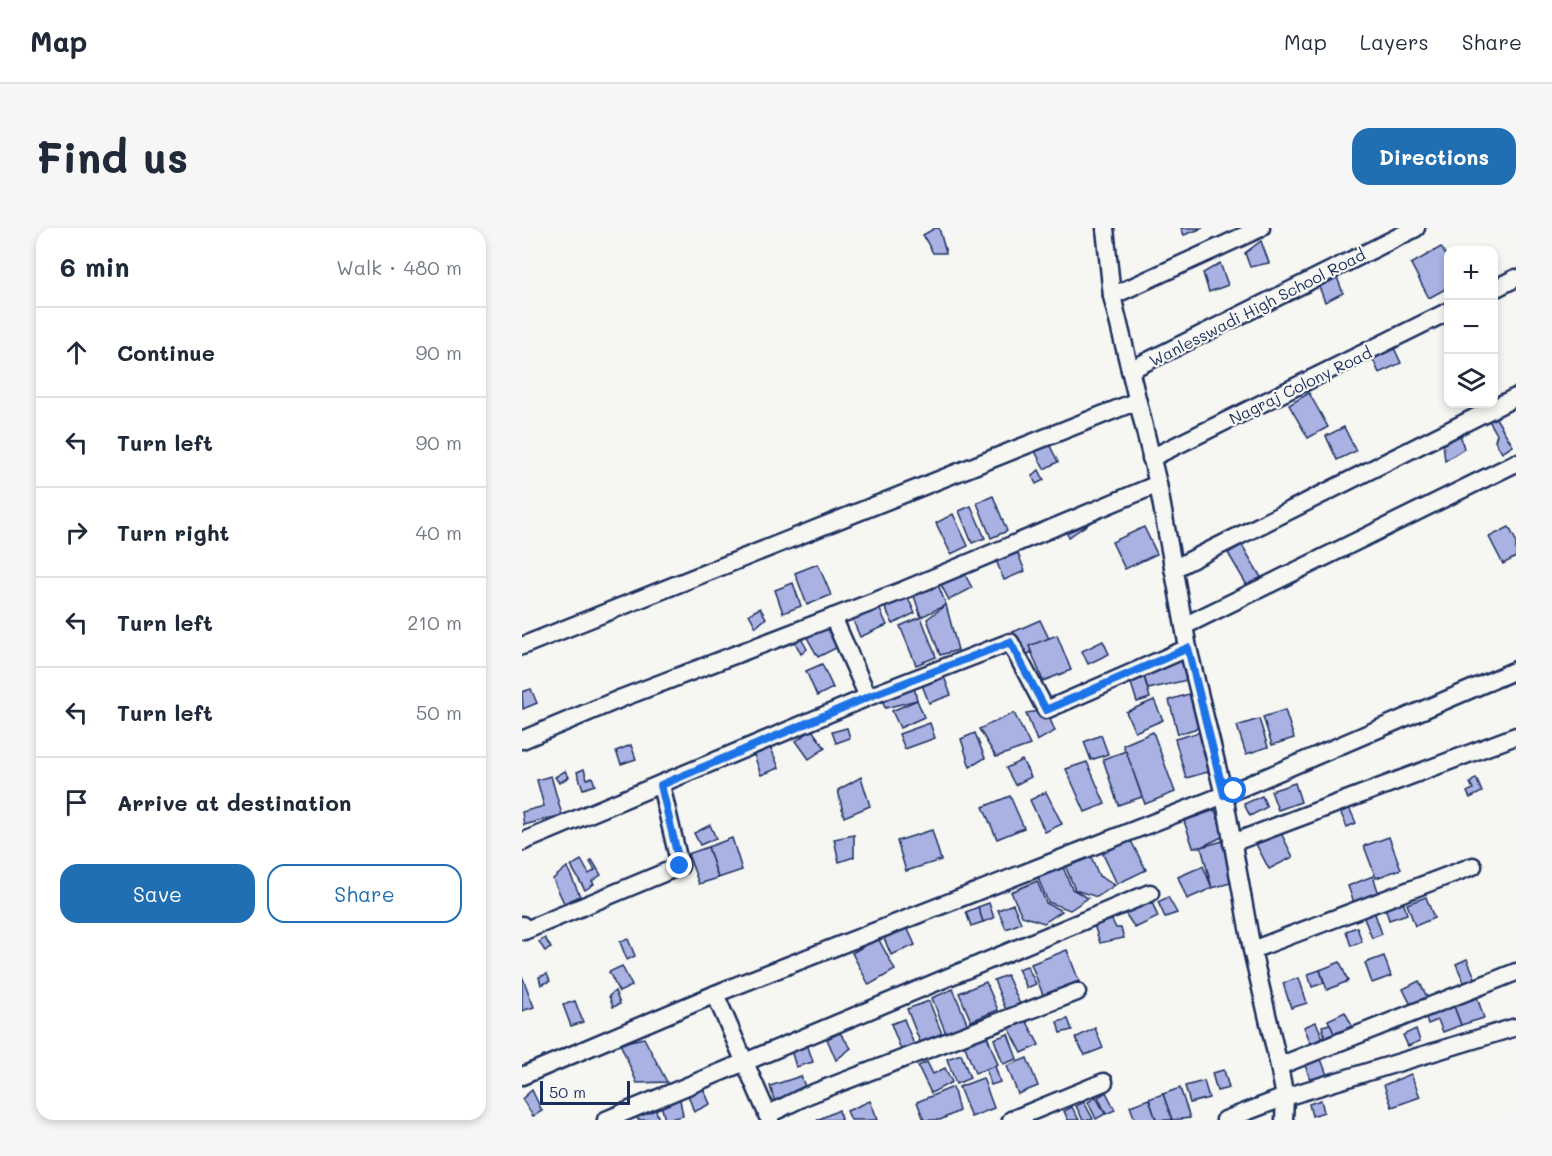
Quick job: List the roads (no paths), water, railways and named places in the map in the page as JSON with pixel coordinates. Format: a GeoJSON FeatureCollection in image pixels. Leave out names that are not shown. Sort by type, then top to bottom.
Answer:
{"type":"FeatureCollection","features":[{"type":"Feature","properties":{"kind":"street"},"geometry":{"type":"LineString","coordinates":[[1105,228],[1112,296],[1158,484],[1188,648],[1224,795],[1252,950],[1280,1066],[1285,1097],[1284,1120]]}},
{"type":"Feature","properties":{"kind":"street"},"geometry":{"type":"LineString","coordinates":[[1112,296],[1261,228]]}},
{"type":"Feature","properties":{"kind":"street","name":"Wanlesswadi High School Road"},"geometry":{"type":"LineString","coordinates":[[1130,370],[1416,228]]}},
{"type":"Feature","properties":{"kind":"street"},"geometry":{"type":"LineString","coordinates":[[1498,287],[1516,278]]}},
{"type":"Feature","properties":{"kind":"street","name":"Nagraj Colony Road"},"geometry":{"type":"LineString","coordinates":[[1151,458],[1444,313]]}},
{"type":"Feature","properties":{"kind":"street"},"geometry":{"type":"LineString","coordinates":[[1173,568],[1516,397]]}},
{"type":"Feature","properties":{"kind":"street"},"geometry":{"type":"LineString","coordinates":[[522,646],[1137,401]]}},
{"type":"Feature","properties":{"kind":"street"},"geometry":{"type":"LineString","coordinates":[[1184,626],[1516,463]]}},
{"type":"Feature","properties":{"kind":"street"},"geometry":{"type":"LineString","coordinates":[[522,740],[1158,484]]}},
{"type":"Feature","properties":{"kind":"street"},"geometry":{"type":"LineString","coordinates":[[832,617],[868,697]]}},
{"type":"Feature","properties":{"kind":"street"},"geometry":{"type":"LineString","coordinates":[[522,842],[868,697],[1010,642],[1046,710],[1188,648]]}},
{"type":"Feature","properties":{"kind":"street"},"geometry":{"type":"LineString","coordinates":[[522,1076],[715,994],[1224,795],[1516,670]]}},
{"type":"Feature","properties":{"kind":"street"},"geometry":{"type":"LineString","coordinates":[[1232,843],[1516,736]]}},
{"type":"Feature","properties":{"kind":"street"},"geometry":{"type":"LineString","coordinates":[[522,926],[524,931],[680,866],[661,785]]}},
{"type":"Feature","properties":{"kind":"street"},"geometry":{"type":"LineString","coordinates":[[1252,950],[1473,866]]}},
{"type":"Feature","properties":{"kind":"street"},"geometry":{"type":"LineString","coordinates":[[606,1120],[1150,893]]}},
{"type":"Feature","properties":{"kind":"street"},"geometry":{"type":"LineString","coordinates":[[1280,1066],[1516,972]]}},
{"type":"Feature","properties":{"kind":"street"},"geometry":{"type":"LineString","coordinates":[[715,994],[769,1118],[808,1095],[1077,992]]}},
{"type":"Feature","properties":{"kind":"street"},"geometry":{"type":"LineString","coordinates":[[1225,1120],[1285,1097],[1516,1027]]}},
{"type":"Feature","properties":{"kind":"street"},"geometry":{"type":"LineString","coordinates":[[1011,1120],[1104,1082]]}}]}
